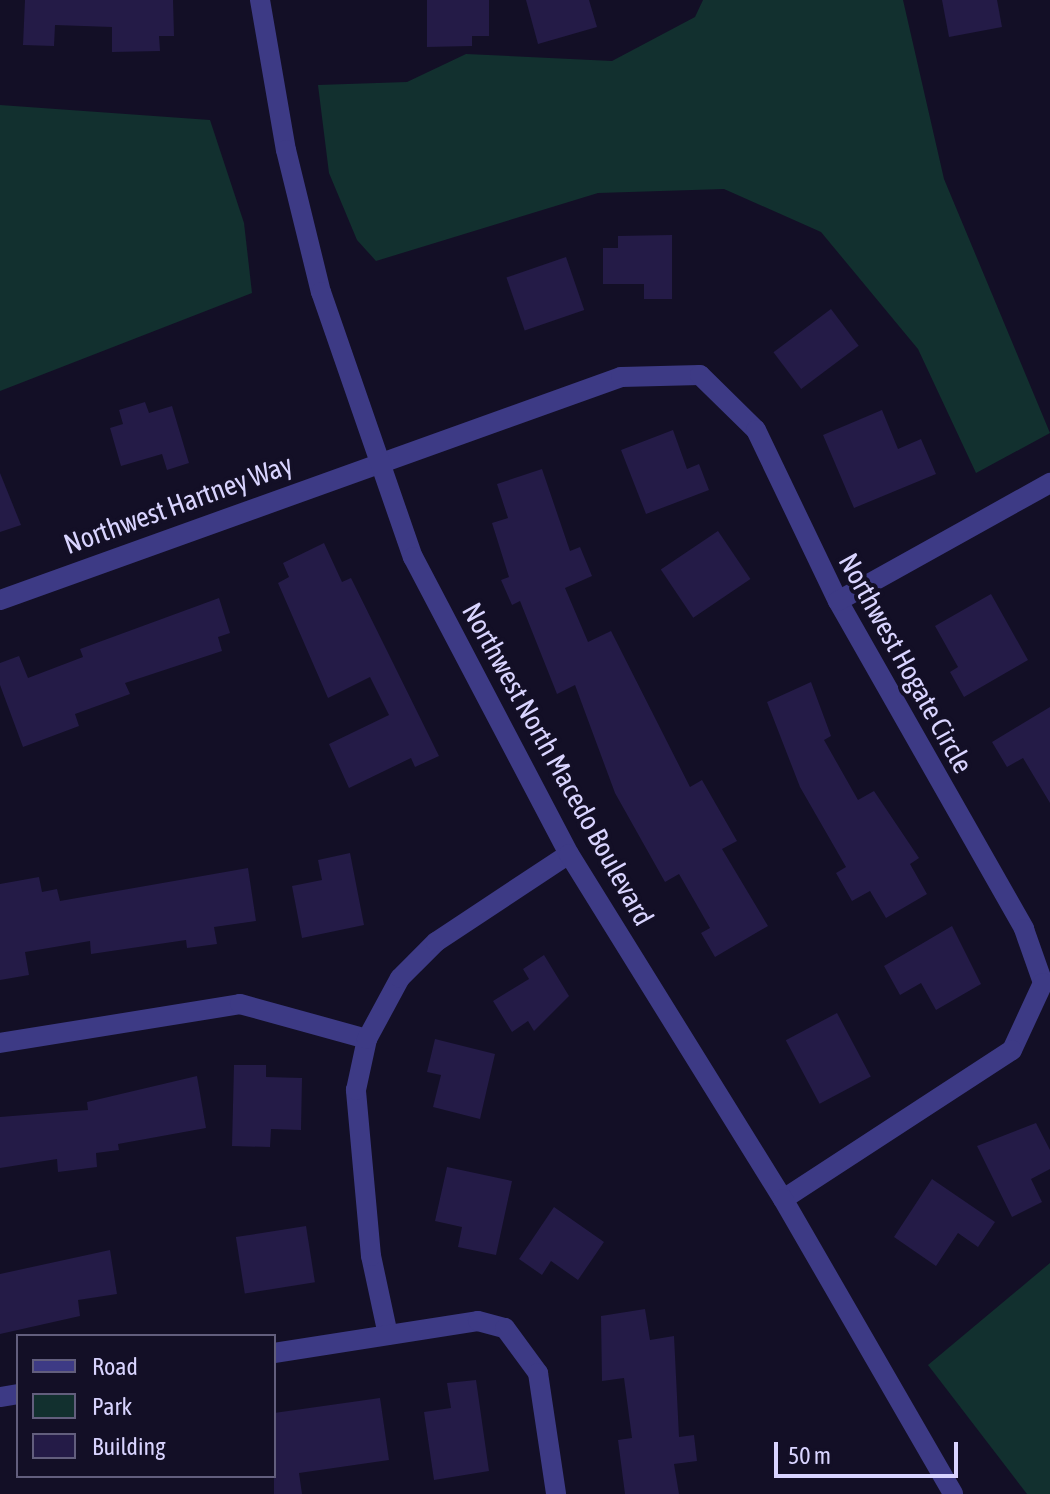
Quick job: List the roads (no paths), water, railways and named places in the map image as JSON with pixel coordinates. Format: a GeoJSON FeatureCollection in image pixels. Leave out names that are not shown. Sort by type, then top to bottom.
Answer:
{"type":"FeatureCollection","features":[{"type":"Feature","properties":{"kind":"street","name":"Northwest North Macedo Boulevard"},"geometry":{"type":"LineString","coordinates":[[260,0],[300,207],[376,462],[413,557],[569,854],[783,1199],[953,1494]]}},
{"type":"Feature","properties":{"kind":"street","name":"Northwest Hogate Circle"},"geometry":{"type":"LineString","coordinates":[[376,462],[621,377],[700,375],[756,430],[838,601],[1024,929],[1043,983],[1012,1050],[783,1199]]}},
{"type":"Feature","properties":{"kind":"street","name":"Northwest Hartney Way"},"geometry":{"type":"LineString","coordinates":[[0,600],[376,462]]}},
{"type":"Feature","properties":{"kind":"street"},"geometry":{"type":"LineString","coordinates":[[838,601],[1050,483]]}},
{"type":"Feature","properties":{"kind":"street"},"geometry":{"type":"LineString","coordinates":[[388,1335],[371,1256],[356,1090],[367,1039],[400,978],[436,942],[569,854]]}},
{"type":"Feature","properties":{"kind":"street"},"geometry":{"type":"LineString","coordinates":[[0,1043],[240,1004],[367,1039]]}},
{"type":"Feature","properties":{"kind":"street"},"geometry":{"type":"LineString","coordinates":[[276,1353],[478,1321],[521,1340],[538,1373],[556,1494]]}}]}
